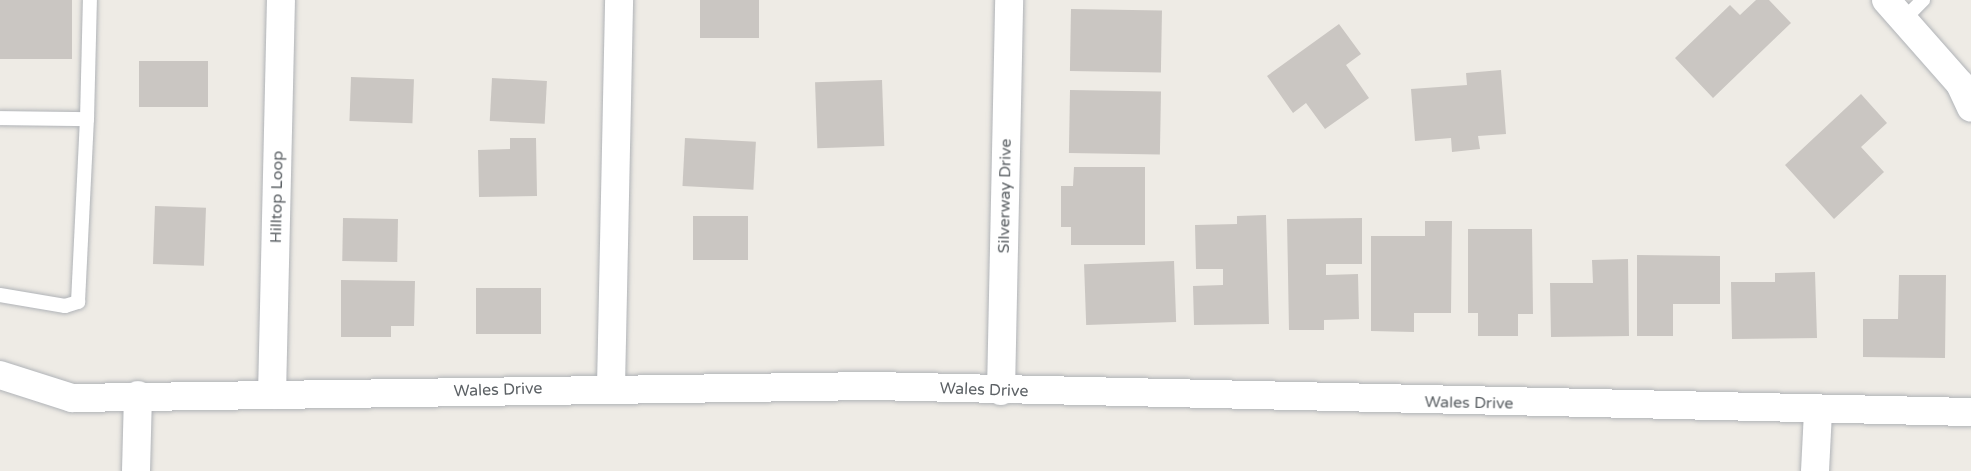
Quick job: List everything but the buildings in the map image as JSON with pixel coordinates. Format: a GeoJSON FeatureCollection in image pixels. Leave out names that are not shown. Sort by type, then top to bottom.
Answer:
{"type":"FeatureCollection","features":[{"type":"Feature","properties":{"kind":"street","name":"Hilltop Loop"},"geometry":{"type":"LineString","coordinates":[[272,395],[281,0]]}},
{"type":"Feature","properties":{"kind":"street"},"geometry":{"type":"LineString","coordinates":[[611,387],[619,0]]}},
{"type":"Feature","properties":{"kind":"street","name":"Silverway Drive"},"geometry":{"type":"LineString","coordinates":[[1000,391],[1009,0]]}},
{"type":"Feature","properties":{"kind":"street"},"geometry":{"type":"LineString","coordinates":[[1905,6],[1960,84],[1971,108]]}},
{"type":"Feature","properties":{"kind":"street","name":"Wales Drive"},"geometry":{"type":"LineString","coordinates":[[0,375],[72,398],[611,387],[874,386],[1818,412],[1971,412]]}},
{"type":"Feature","properties":{"kind":"street"},"geometry":{"type":"LineString","coordinates":[[136,471],[138,395]]}},
{"type":"Feature","properties":{"kind":"street"},"geometry":{"type":"LineString","coordinates":[[1815,471],[1818,412]]}},
{"type":"Feature","properties":{"kind":"lane"},"geometry":{"type":"LineString","coordinates":[[0,296],[65,306],[78,302],[90,0]]}},
{"type":"Feature","properties":{"kind":"lane"},"geometry":{"type":"LineString","coordinates":[[0,118],[87,119]]}}]}
